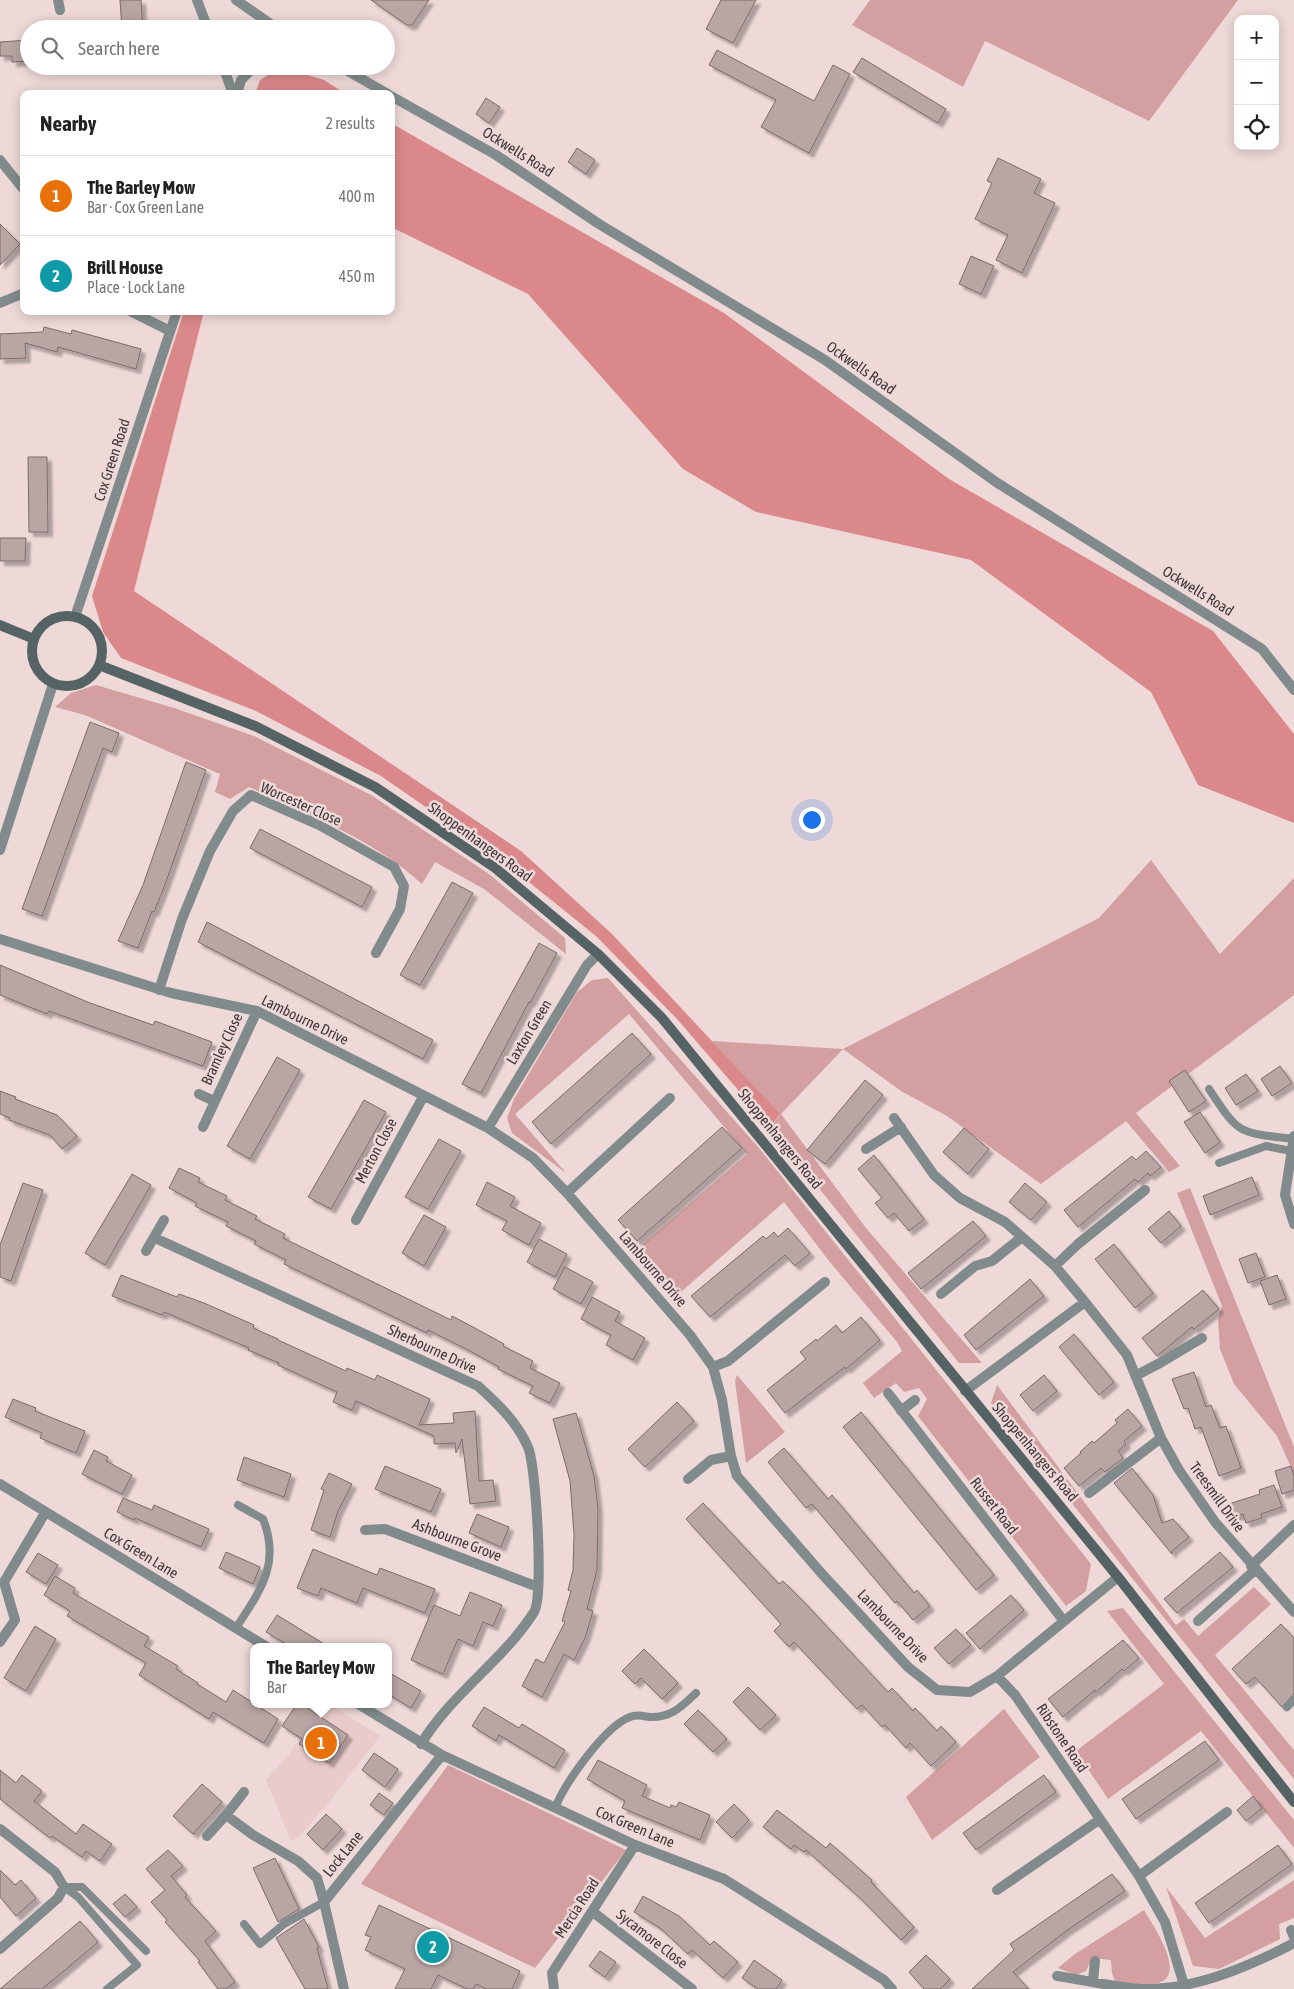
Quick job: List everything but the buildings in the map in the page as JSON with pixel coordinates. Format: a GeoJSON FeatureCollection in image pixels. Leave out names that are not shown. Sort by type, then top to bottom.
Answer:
{"type":"FeatureCollection","features":[{"type":"Feature","properties":{"kind":"street"},"geometry":{"type":"LineString","coordinates":[[198,0],[205,20]]}},
{"type":"Feature","properties":{"kind":"street"},"geometry":{"type":"LineString","coordinates":[[236,0],[265,20]]}},
{"type":"Feature","properties":{"kind":"street"},"geometry":{"type":"LineString","coordinates":[[226,75],[232,90]]}},
{"type":"Feature","properties":{"kind":"street"},"geometry":{"type":"LineString","coordinates":[[238,90],[241,80],[246,75]]}},
{"type":"Feature","properties":{"kind":"street"},"geometry":{"type":"LineString","coordinates":[[355,75],[381,90]]}},
{"type":"Feature","properties":{"kind":"street","name":"Ockwells Road"},"geometry":{"type":"LineString","coordinates":[[395,98],[496,155],[599,224],[825,360],[996,482],[1262,649],[1294,690]]}},
{"type":"Feature","properties":{"kind":"street"},"geometry":{"type":"LineString","coordinates":[[0,160],[20,185]]}},
{"type":"Feature","properties":{"kind":"street"},"geometry":{"type":"LineString","coordinates":[[0,303],[20,295]]}},
{"type":"Feature","properties":{"kind":"street"},"geometry":{"type":"LineString","coordinates":[[138,315],[170,331]]}},
{"type":"Feature","properties":{"kind":"street","name":"Cox Green Road"},"geometry":{"type":"LineString","coordinates":[[75,617],[176,315]]}},
{"type":"Feature","properties":{"kind":"street"},"geometry":{"type":"LineString","coordinates":[[60,617],[75,617],[86,622],[95,631],[100,641],[102,654],[99,665],[84,682],[74,686],[53,684],[44,678],[32,660],[34,640],[46,623],[60,617]]}},
{"type":"Feature","properties":{"kind":"street"},"geometry":{"type":"LineString","coordinates":[[0,625],[34,640]]}},
{"type":"Feature","properties":{"kind":"street","name":"Shoppenhangers Road"},"geometry":{"type":"LineString","coordinates":[[99,665],[255,726],[375,787],[494,867],[598,954],[662,1018],[1118,1576],[1224,1715],[1294,1802]]}},
{"type":"Feature","properties":{"kind":"street"},"geometry":{"type":"LineString","coordinates":[[0,850],[53,684]]}},
{"type":"Feature","properties":{"kind":"street","name":"Worcester Close"},"geometry":{"type":"LineString","coordinates":[[159,990],[182,919],[210,852],[233,811],[251,795],[319,825],[394,867],[404,886],[400,909],[376,953]]}},
{"type":"Feature","properties":{"kind":"street","name":"Lambourne Drive"},"geometry":{"type":"LineString","coordinates":[[0,939],[159,990],[205,1002],[257,1011],[488,1128],[533,1158],[567,1193],[690,1335],[714,1367],[722,1400],[731,1456],[737,1476],[823,1575],[908,1667],[937,1690],[970,1692],[997,1676],[1118,1576]]}},
{"type":"Feature","properties":{"kind":"street","name":"Laxton Green"},"geometry":{"type":"LineString","coordinates":[[488,1128],[588,965],[598,954]]}},
{"type":"Feature","properties":{"kind":"street","name":"Bramley Close"},"geometry":{"type":"LineString","coordinates":[[203,1127],[257,1011]]}},
{"type":"Feature","properties":{"kind":"street","name":"Bramley Close"},"geometry":{"type":"LineString","coordinates":[[198,1094],[214,1101]]}},
{"type":"Feature","properties":{"kind":"street","name":"Merton Close"},"geometry":{"type":"LineString","coordinates":[[356,1220],[423,1096]]}},
{"type":"Feature","properties":{"kind":"street"},"geometry":{"type":"LineString","coordinates":[[567,1193],[670,1098]]}},
{"type":"Feature","properties":{"kind":"street","name":"Treesmill Drive"},"geometry":{"type":"LineString","coordinates":[[894,1118],[941,1181],[960,1198],[1005,1222],[1055,1266],[1085,1302],[1127,1355],[1137,1375],[1161,1438],[1179,1470],[1215,1522],[1253,1568],[1294,1612]]}},
{"type":"Feature","properties":{"kind":"street"},"geometry":{"type":"LineString","coordinates":[[866,1149],[901,1127]]}},
{"type":"Feature","properties":{"kind":"street"},"geometry":{"type":"LineString","coordinates":[[1294,1138],[1286,1195],[1294,1224]]}},
{"type":"Feature","properties":{"kind":"street"},"geometry":{"type":"LineString","coordinates":[[1055,1266],[1078,1244],[1145,1190]]}},
{"type":"Feature","properties":{"kind":"street"},"geometry":{"type":"LineString","coordinates":[[146,1252],[164,1220]]}},
{"type":"Feature","properties":{"kind":"street"},"geometry":{"type":"LineString","coordinates":[[941,1294],[975,1266],[992,1261],[1022,1237]]}},
{"type":"Feature","properties":{"kind":"street","name":"Sherbourne Drive"},"geometry":{"type":"LineString","coordinates":[[155,1238],[478,1386],[506,1411],[529,1448],[540,1556],[535,1611],[502,1651],[435,1720],[421,1744]]}},
{"type":"Feature","properties":{"kind":"street"},"geometry":{"type":"LineString","coordinates":[[714,1367],[728,1360],[825,1282]]}},
{"type":"Feature","properties":{"kind":"street"},"geometry":{"type":"LineString","coordinates":[[965,1391],[1085,1302]]}},
{"type":"Feature","properties":{"kind":"street"},"geometry":{"type":"LineString","coordinates":[[1137,1375],[1160,1364],[1202,1338]]}},
{"type":"Feature","properties":{"kind":"street","name":"Russet Road"},"geometry":{"type":"LineString","coordinates":[[888,1394],[1063,1620]]}},
{"type":"Feature","properties":{"kind":"street"},"geometry":{"type":"LineString","coordinates":[[901,1411],[915,1400]]}},
{"type":"Feature","properties":{"kind":"street"},"geometry":{"type":"LineString","coordinates":[[1089,1493],[1161,1438]]}},
{"type":"Feature","properties":{"kind":"street"},"geometry":{"type":"LineString","coordinates":[[688,1479],[711,1460],[731,1456]]}},
{"type":"Feature","properties":{"kind":"street","name":"Cox Green Lane"},"geometry":{"type":"LineString","coordinates":[[0,1484],[45,1514],[260,1643]]}},
{"type":"Feature","properties":{"kind":"street"},"geometry":{"type":"LineString","coordinates":[[0,1642],[15,1620],[2,1581],[45,1514]]}},
{"type":"Feature","properties":{"kind":"street"},"geometry":{"type":"LineString","coordinates":[[1198,1621],[1294,1525]]}},
{"type":"Feature","properties":{"kind":"street","name":"Ashbourne Grove"},"geometry":{"type":"LineString","coordinates":[[365,1530],[385,1529],[538,1587]]}},
{"type":"Feature","properties":{"kind":"street","name":"Ribstone Road"},"geometry":{"type":"LineString","coordinates":[[997,1676],[1015,1695],[1139,1876],[1165,1922],[1184,1985]]}},
{"type":"Feature","properties":{"kind":"street","name":"Cox Green Lane"},"geometry":{"type":"LineString","coordinates":[[364,1708],[442,1755],[635,1845],[724,1880],[884,1980],[892,1989]]}},
{"type":"Feature","properties":{"kind":"street","name":"Lock Lane"},"geometry":{"type":"LineString","coordinates":[[324,1902],[442,1755]]}},
{"type":"Feature","properties":{"kind":"street"},"geometry":{"type":"LineString","coordinates":[[206,1836],[244,1792]]}},
{"type":"Feature","properties":{"kind":"street"},"geometry":{"type":"LineString","coordinates":[[1139,1876],[1227,1812]]}},
{"type":"Feature","properties":{"kind":"street"},"geometry":{"type":"LineString","coordinates":[[226,1815],[253,1835],[298,1861],[317,1878],[344,1989]]}},
{"type":"Feature","properties":{"kind":"street"},"geometry":{"type":"LineString","coordinates":[[997,1890],[1099,1820]]}},
{"type":"Feature","properties":{"kind":"street"},"geometry":{"type":"LineString","coordinates":[[0,1829],[55,1872],[64,1887],[58,1898],[0,1949]]}},
{"type":"Feature","properties":{"kind":"street","name":"Mercia Road"},"geometry":{"type":"LineString","coordinates":[[554,1989],[552,1973],[594,1912],[635,1845]]}},
{"type":"Feature","properties":{"kind":"street","name":"Sycamore Close"},"geometry":{"type":"LineString","coordinates":[[594,1912],[692,1989]]}},
{"type":"Feature","properties":{"kind":"street"},"geometry":{"type":"LineString","coordinates":[[1057,1976],[1148,1989],[1184,1985],[1254,1964],[1294,1943]]}},
{"type":"Feature","properties":{"kind":"street"},"geometry":{"type":"LineString","coordinates":[[1093,1981],[1095,1961]]}},
{"type":"Feature","properties":{"kind":"lane"},"geometry":{"type":"LineString","coordinates":[[1208,1089],[1232,1124],[1246,1133],[1294,1138]]}},
{"type":"Feature","properties":{"kind":"lane"},"geometry":{"type":"LineString","coordinates":[[1219,1163],[1266,1146],[1292,1151]]}},
{"type":"Feature","properties":{"kind":"lane"},"geometry":{"type":"LineString","coordinates":[[236,1628],[261,1588],[270,1566],[270,1536],[263,1518],[238,1505]]}},
{"type":"Feature","properties":{"kind":"lane"},"geometry":{"type":"LineString","coordinates":[[555,1808],[562,1790],[602,1739],[625,1719],[633,1715],[669,1716],[696,1694]]}},
{"type":"Feature","properties":{"kind":"lane"},"geometry":{"type":"LineString","coordinates":[[1287,1707],[1294,1700]]}},
{"type":"Feature","properties":{"kind":"lane"},"geometry":{"type":"LineString","coordinates":[[64,1887],[82,1887],[146,1951]]}},
{"type":"Feature","properties":{"kind":"lane"},"geometry":{"type":"LineString","coordinates":[[64,1887],[78,1897],[137,1966],[107,1989]]}},
{"type":"Feature","properties":{"kind":"lane"},"geometry":{"type":"LineString","coordinates":[[244,1924],[260,1944],[284,1924],[324,1902]]}},
{"type":"Feature","properties":{"kind":"shaded area"},"geometry":{"type":"Polygon","coordinates":[[[870,0],[1238,0],[1149,121],[985,41],[963,87],[852,25],[870,0]]]}},
{"type":"Feature","properties":{"kind":"shaded area"},"geometry":{"type":"Polygon","coordinates":[[[268,75],[308,75],[324,80],[340,90],[256,90],[260,80],[268,75]]]}},
{"type":"Feature","properties":{"kind":"shaded area"},"geometry":{"type":"Polygon","coordinates":[[[395,125],[724,313],[949,479],[1213,631],[1294,734],[1294,823],[1198,785],[1151,692],[971,560],[756,512],[683,469],[528,294],[395,229],[395,125]]]}},
{"type":"Feature","properties":{"kind":"shaded area"},"geometry":{"type":"Polygon","coordinates":[[[183,315],[203,315],[134,591],[521,851],[612,934],[780,1114],[770,1127],[677,1019],[596,936],[499,858],[381,776],[256,711],[121,658],[103,632],[92,596],[183,315]]]}},
{"type":"Feature","properties":{"kind":"shaded area"},"geometry":{"type":"Polygon","coordinates":[[[96,685],[174,708],[254,736],[371,795],[489,874],[565,938],[566,954],[484,889],[435,862],[422,884],[383,854],[340,829],[249,787],[230,799],[215,792],[220,774],[85,715],[55,707],[71,693],[96,685]]]}},
{"type":"Feature","properties":{"kind":"shaded area"},"geometry":{"type":"Polygon","coordinates":[[[1151,860],[1220,954],[1294,878],[1294,995],[1136,1113],[1180,1166],[1169,1172],[1126,1121],[1041,1184],[947,1116],[901,1091],[843,1049],[1099,918],[1151,860]]]}},
{"type":"Feature","properties":{"kind":"shaded area"},"geometry":{"type":"Polygon","coordinates":[[[608,978],[759,1148],[1091,1564],[1086,1591],[1066,1606],[918,1416],[927,1399],[919,1388],[904,1392],[896,1383],[874,1398],[863,1383],[902,1351],[897,1342],[829,1261],[784,1202],[674,1298],[634,1252],[747,1154],[629,1014],[515,1114],[566,1173],[512,1133],[507,1118],[514,1099],[577,992],[592,980],[608,978]]]}},
{"type":"Feature","properties":{"kind":"shaded area"},"geometry":{"type":"Polygon","coordinates":[[[712,1041],[843,1049],[781,1114],[866,1228],[982,1363],[959,1363],[770,1127],[780,1115],[712,1041]]]}},
{"type":"Feature","properties":{"kind":"shaded area"},"geometry":{"type":"Polygon","coordinates":[[[1190,1188],[1294,1447],[1294,1474],[1277,1436],[1234,1384],[1220,1349],[1218,1320],[1222,1306],[1177,1193],[1190,1188]]]}},
{"type":"Feature","properties":{"kind":"shaded area"},"geometry":{"type":"Polygon","coordinates":[[[737,1375],[785,1432],[746,1463],[735,1381],[737,1375]]]}},
{"type":"Feature","properties":{"kind":"shaded area"},"geometry":{"type":"Polygon","coordinates":[[[997,1385],[1176,1625],[1184,1619],[1198,1636],[1254,1587],[1271,1604],[1215,1655],[1294,1750],[1294,1779],[991,1403],[997,1385]]]}},
{"type":"Feature","properties":{"kind":"shaded area"},"geometry":{"type":"Polygon","coordinates":[[[1123,1608],[1294,1820],[1294,1848],[1201,1731],[1108,1799],[1076,1751],[1164,1684],[1107,1611],[1123,1608]]]}},
{"type":"Feature","properties":{"kind":"shaded area"},"geometry":{"type":"Polygon","coordinates":[[[320,1708],[335,1708],[380,1736],[325,1807],[300,1836],[291,1841],[266,1780],[289,1754],[320,1708]]]}},
{"type":"Feature","properties":{"kind":"shaded area"},"geometry":{"type":"Polygon","coordinates":[[[1004,1709],[1040,1757],[932,1840],[906,1797],[1004,1709]]]}},
{"type":"Feature","properties":{"kind":"shaded area"},"geometry":{"type":"Polygon","coordinates":[[[448,1765],[626,1850],[535,1968],[361,1884],[448,1765]]]}},
{"type":"Feature","properties":{"kind":"shaded area"},"geometry":{"type":"Polygon","coordinates":[[[1294,1880],[1294,1918],[1279,1924],[1280,1939],[1219,1969],[1193,1966],[1166,1887],[1205,1938],[1294,1880]]]}},
{"type":"Feature","properties":{"kind":"shaded area"},"geometry":{"type":"Polygon","coordinates":[[[1144,1910],[1160,1937],[1169,1960],[1170,1970],[1166,1978],[1153,1984],[1115,1981],[1111,1960],[1092,1958],[1086,1971],[1076,1975],[1058,1968],[1075,1954],[1144,1910]]]}},
{"type":"Feature","properties":{"kind":"place","name":"The Barley Mow"},"geometry":{"type":"Point","coordinates":[321,1743]}},
{"type":"Feature","properties":{"kind":"place","name":"Brill House"},"geometry":{"type":"Point","coordinates":[433,1947]}}]}
